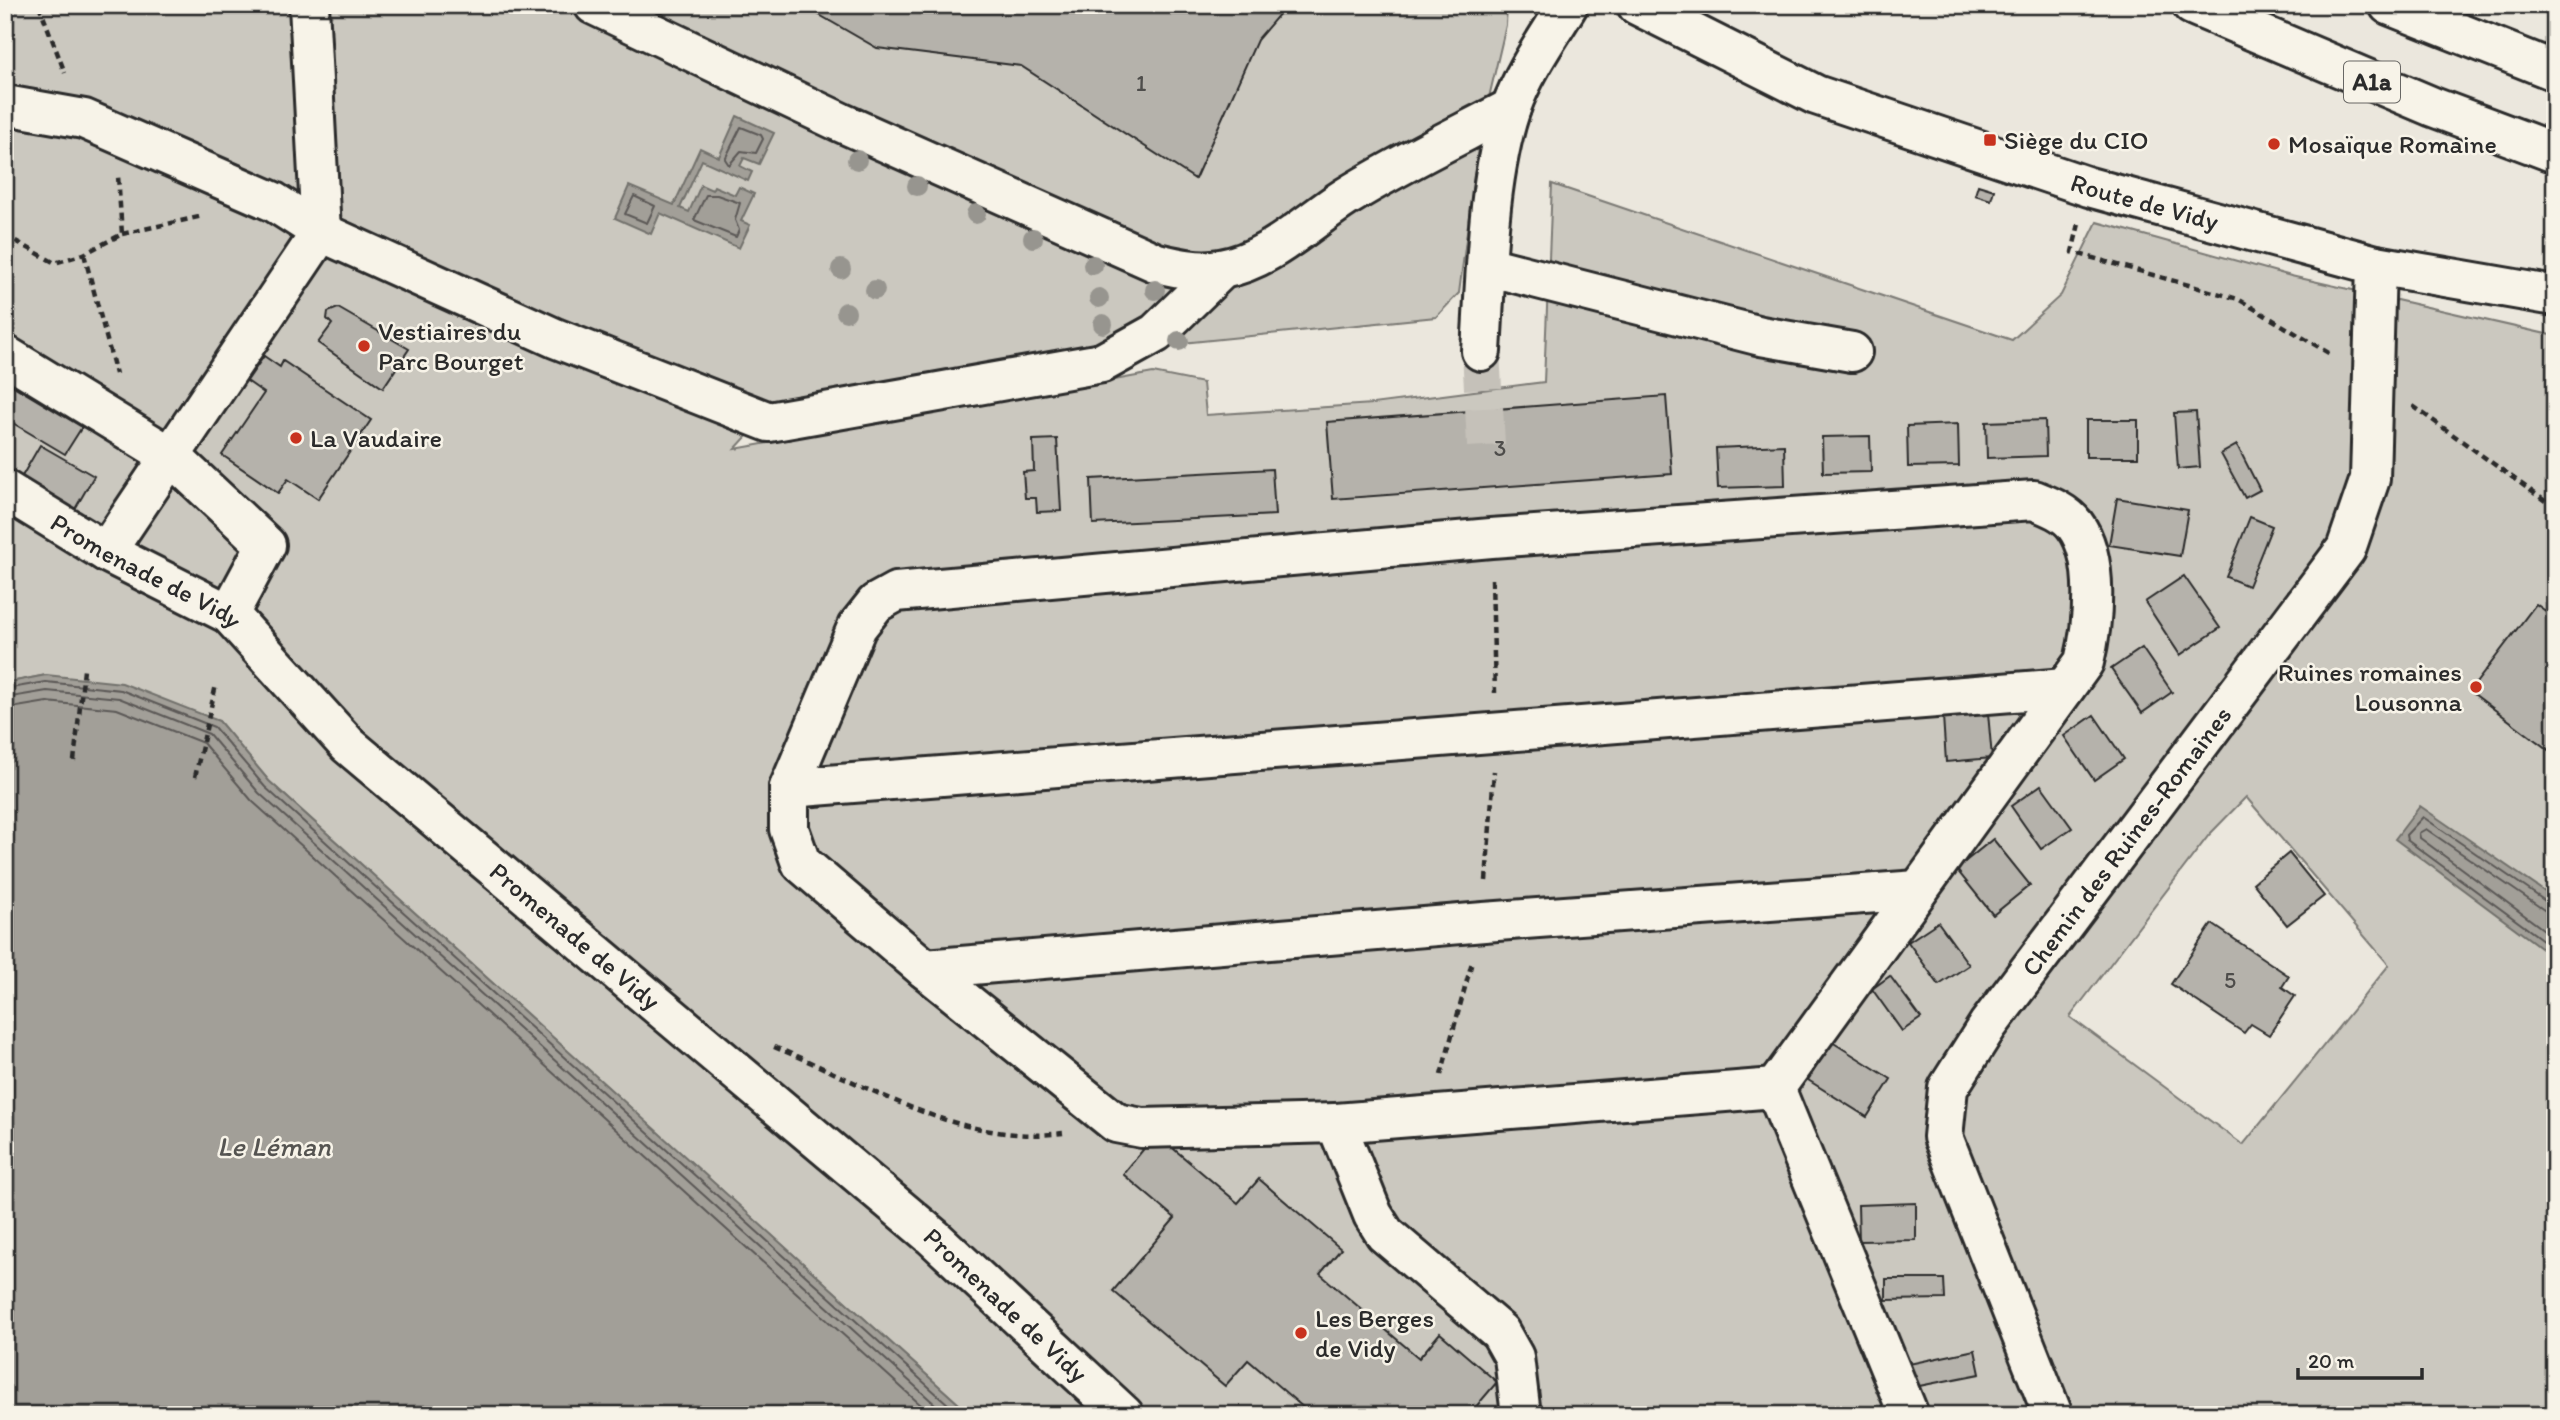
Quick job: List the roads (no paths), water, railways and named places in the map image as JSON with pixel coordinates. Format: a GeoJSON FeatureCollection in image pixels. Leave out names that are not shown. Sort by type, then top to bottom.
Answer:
{"type":"FeatureCollection","features":[{"type":"Feature","properties":{"kind":"main road"},"geometry":{"type":"LineString","coordinates":[[106,552],[321,232],[309,5]]}},
{"type":"Feature","properties":{"kind":"main road"},"geometry":{"type":"LineString","coordinates":[[594,5],[838,128],[1157,263],[1191,270],[1222,269],[1262,253],[1309,227],[1345,198],[1511,108]]}},
{"type":"Feature","properties":{"kind":"main road"},"geometry":{"type":"LineString","coordinates":[[1481,351],[1487,266],[1500,159],[1511,108],[1534,59],[1568,5]]}},
{"type":"Feature","properties":{"kind":"main road","name":"Route de Vidy"},"geometry":{"type":"LineString","coordinates":[[1637,5],[1816,95],[2089,187],[2376,265],[2555,296]]}},
{"type":"Feature","properties":{"kind":"main road","name":"A1a"},"geometry":{"type":"LineString","coordinates":[[2192,5],[2420,102],[2555,153]]}},
{"type":"Feature","properties":{"kind":"main road"},"geometry":{"type":"LineString","coordinates":[[2389,5],[2555,71]]}},
{"type":"Feature","properties":{"kind":"main road"},"geometry":{"type":"LineString","coordinates":[[5,105],[18,105],[83,119],[274,202],[321,232],[558,328],[769,422],[1101,363],[1156,333],[1222,269]]}},
{"type":"Feature","properties":{"kind":"main road","name":"Chemin des Ruines-Romaines"},"geometry":{"type":"LineString","coordinates":[[2053,1415],[1943,1137],[1948,1088],[1988,1025],[2346,550],[2370,479],[2376,265]]}},
{"type":"Feature","properties":{"kind":"main road"},"geometry":{"type":"LineString","coordinates":[[1487,266],[1761,336],[1852,352]]}},
{"type":"Feature","properties":{"kind":"main road"},"geometry":{"type":"LineString","coordinates":[[5,355],[172,457],[266,545],[229,614]]}},
{"type":"Feature","properties":{"kind":"main road","name":"Promenade de Vidy"},"geometry":{"type":"LineString","coordinates":[[5,490],[106,552],[229,614],[348,745],[933,1237],[1124,1415]]}},
{"type":"Feature","properties":{"kind":"main road"},"geometry":{"type":"LineString","coordinates":[[2034,500],[2057,509],[2076,526],[2086,552],[2092,591],[2092,629],[2084,662],[2065,688],[1775,1087],[1336,1123],[1129,1128],[1106,1116],[925,969],[802,863],[789,829],[789,788],[857,626],[876,603],[896,592],[1491,538],[2034,500]]}},
{"type":"Feature","properties":{"kind":"main road"},"geometry":{"type":"LineString","coordinates":[[789,788],[1496,735],[2065,688]]}},
{"type":"Feature","properties":{"kind":"main road"},"geometry":{"type":"LineString","coordinates":[[925,969],[1483,922],[1918,890]]}},
{"type":"Feature","properties":{"kind":"main road"},"geometry":{"type":"LineString","coordinates":[[1775,1087],[1909,1415]]}},
{"type":"Feature","properties":{"kind":"main road"},"geometry":{"type":"LineString","coordinates":[[1336,1123],[1373,1214],[1385,1234],[1500,1332],[1514,1357],[1521,1415]]}},
{"type":"Feature","properties":{"kind":"water"},"geometry":{"type":"Polygon","coordinates":[[[737,116],[774,133],[759,164],[744,158],[740,166],[752,172],[748,181],[702,160],[680,208],[689,212],[701,185],[712,190],[714,186],[735,195],[739,187],[754,194],[741,221],[750,225],[739,248],[660,213],[651,234],[615,218],[629,186],[674,205],[700,148],[719,157],[737,116]]]}},
{"type":"Feature","properties":{"kind":"water","name":"Le Léman"},"geometry":{"type":"Polygon","coordinates":[[[46,675],[122,683],[219,721],[269,781],[971,1415],[5,1415],[5,683],[46,675]]]}},
{"type":"Feature","properties":{"kind":"water"},"geometry":{"type":"Polygon","coordinates":[[[2420,806],[2555,899],[2555,958],[2395,839],[2420,806]]]}},
{"type":"Feature","properties":{"kind":"tunnel"},"geometry":{"type":"LineString","coordinates":[[1481,351],[1487,463]]}},
{"type":"Feature","properties":{"kind":"place","name":"Siège du CIO"},"geometry":{"type":"Point","coordinates":[1990,140]}},
{"type":"Feature","properties":{"kind":"place","name":"Mosaïque Romaine"},"geometry":{"type":"Point","coordinates":[2274,144]}},
{"type":"Feature","properties":{"kind":"place","name":"Vestiaires du Parc Bourget"},"geometry":{"type":"Point","coordinates":[364,346]}},
{"type":"Feature","properties":{"kind":"place","name":"La Vaudaire"},"geometry":{"type":"Point","coordinates":[296,438]}},
{"type":"Feature","properties":{"kind":"place","name":"Ruines romaines Lousonna"},"geometry":{"type":"Point","coordinates":[2476,687]}},
{"type":"Feature","properties":{"kind":"place","name":"Les Berges de Vidy"},"geometry":{"type":"Point","coordinates":[1301,1333]}}]}
